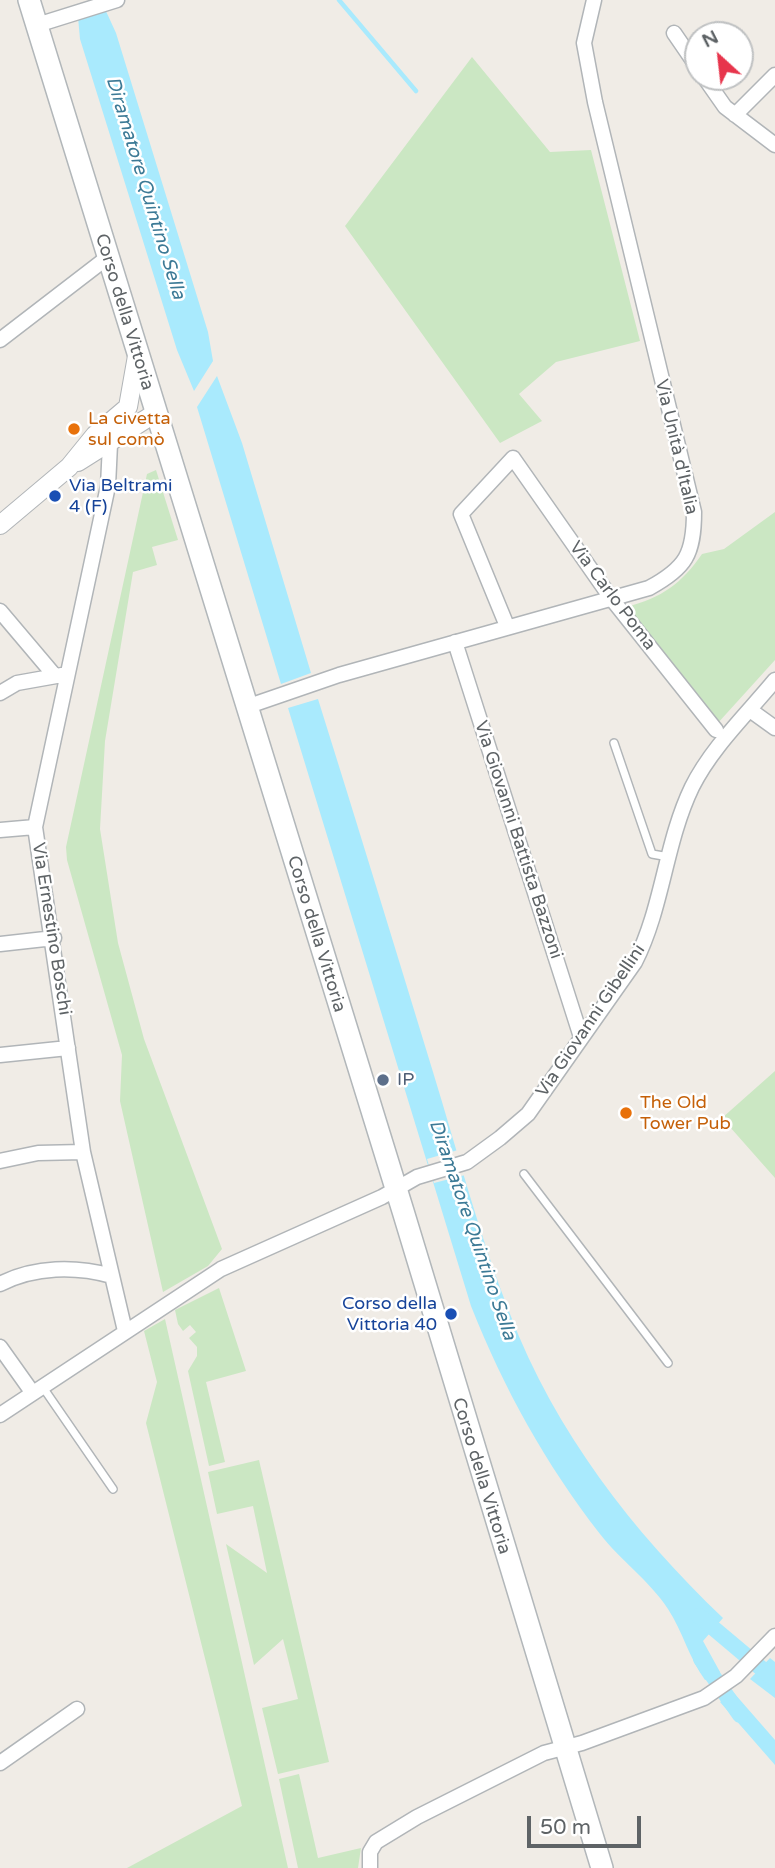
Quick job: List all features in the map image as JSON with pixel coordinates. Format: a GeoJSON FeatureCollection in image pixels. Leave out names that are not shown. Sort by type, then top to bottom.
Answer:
{"type":"FeatureCollection","features":[{"type":"Feature","properties":{"kind":"main road","name":"Corso della Vittoria"},"geometry":{"type":"LineString","coordinates":[[29,0],[602,1868]]}},
{"type":"Feature","properties":{"kind":"street","name":"Via Unità d'Italia"},"geometry":{"type":"LineString","coordinates":[[246,707],[507,626],[649,588],[670,577],[687,559],[694,539],[694,512],[584,43],[594,0]]}},
{"type":"Feature","properties":{"kind":"street"},"geometry":{"type":"LineString","coordinates":[[37,25],[115,2]]}},
{"type":"Feature","properties":{"kind":"street"},"geometry":{"type":"LineString","coordinates":[[674,33],[684,48]]}},
{"type":"Feature","properties":{"kind":"street"},"geometry":{"type":"LineString","coordinates":[[735,115],[775,75]]}},
{"type":"Feature","properties":{"kind":"street"},"geometry":{"type":"LineString","coordinates":[[714,91],[725,107],[775,145]]}},
{"type":"Feature","properties":{"kind":"street"},"geometry":{"type":"LineString","coordinates":[[0,340],[108,257]]}},
{"type":"Feature","properties":{"kind":"street"},"geometry":{"type":"LineString","coordinates":[[0,526],[69,467],[95,435],[128,407],[135,381],[137,353]]}},
{"type":"Feature","properties":{"kind":"street"},"geometry":{"type":"LineString","coordinates":[[128,407],[153,408]]}},
{"type":"Feature","properties":{"kind":"street"},"geometry":{"type":"LineString","coordinates":[[69,467],[110,444],[153,408]]}},
{"type":"Feature","properties":{"kind":"street","name":"Via Ernestino Boschi"},"geometry":{"type":"LineString","coordinates":[[110,444],[108,485],[61,675],[35,827],[54,938],[83,1152],[125,1331]]}},
{"type":"Feature","properties":{"kind":"street","name":"Via Carlo Poma"},"geometry":{"type":"LineString","coordinates":[[507,626],[461,514],[513,458],[611,598],[716,730]]}},
{"type":"Feature","properties":{"kind":"street"},"geometry":{"type":"LineString","coordinates":[[0,611],[61,675]]}},
{"type":"Feature","properties":{"kind":"street","name":"Via Giovanni Battista Bazzoni"},"geometry":{"type":"LineString","coordinates":[[455,642],[581,1037]]}},
{"type":"Feature","properties":{"kind":"street"},"geometry":{"type":"LineString","coordinates":[[0,693],[17,683],[61,675]]}},
{"type":"Feature","properties":{"kind":"street","name":"Via Giovanni Gibellini"},"geometry":{"type":"LineString","coordinates":[[0,1415],[221,1269],[417,1177],[462,1164],[500,1138],[528,1114],[635,962],[646,940],[678,824],[693,786],[719,745],[775,680]]}},
{"type":"Feature","properties":{"kind":"street"},"geometry":{"type":"LineString","coordinates":[[751,710],[775,729]]}},
{"type":"Feature","properties":{"kind":"street"},"geometry":{"type":"LineString","coordinates":[[0,830],[35,827]]}},
{"type":"Feature","properties":{"kind":"street"},"geometry":{"type":"LineString","coordinates":[[0,944],[54,938]]}},
{"type":"Feature","properties":{"kind":"street"},"geometry":{"type":"LineString","coordinates":[[0,1055],[68,1048]]}},
{"type":"Feature","properties":{"kind":"street"},"geometry":{"type":"LineString","coordinates":[[0,1161],[38,1153],[83,1152]]}},
{"type":"Feature","properties":{"kind":"street"},"geometry":{"type":"LineString","coordinates":[[0,1284],[39,1272],[72,1269],[113,1276]]}},
{"type":"Feature","properties":{"kind":"street"},"geometry":{"type":"LineString","coordinates":[[0,1347],[37,1389]]}},
{"type":"Feature","properties":{"kind":"street"},"geometry":{"type":"LineString","coordinates":[[370,1868],[370,1852],[376,1842],[388,1834],[544,1753],[704,1698],[736,1676],[775,1636]]}},
{"type":"Feature","properties":{"kind":"street"},"geometry":{"type":"LineString","coordinates":[[0,1763],[77,1709]]}},
{"type":"Feature","properties":{"kind":"lane"},"geometry":{"type":"LineString","coordinates":[[614,743],[652,854],[670,858]]}},
{"type":"Feature","properties":{"kind":"lane"},"geometry":{"type":"LineString","coordinates":[[524,1174],[668,1363]]}},
{"type":"Feature","properties":{"kind":"lane"},"geometry":{"type":"LineString","coordinates":[[37,1389],[113,1489]]}},
{"type":"Feature","properties":{"kind":"green space"},"geometry":{"type":"Polygon","coordinates":[[[472,57],[550,152],[591,150],[640,341],[556,362],[519,394],[542,421],[500,443],[345,226],[472,57]]]}},
{"type":"Feature","properties":{"kind":"green space"},"geometry":{"type":"Polygon","coordinates":[[[156,470],[178,540],[152,547],[157,565],[133,572],[105,741],[100,829],[118,943],[144,1039],[222,1249],[208,1266],[163,1292],[120,1101],[122,1055],[67,860],[66,847],[147,474],[156,470]]]}},
{"type":"Feature","properties":{"kind":"green space"},"geometry":{"type":"Polygon","coordinates":[[[775,512],[775,660],[717,724],[626,607],[661,594],[679,581],[702,554],[724,549],[775,512]]]}},
{"type":"Feature","properties":{"kind":"green space"},"geometry":{"type":"Polygon","coordinates":[[[775,1071],[775,1178],[722,1118],[775,1071]]]}},
{"type":"Feature","properties":{"kind":"green space"},"geometry":{"type":"Polygon","coordinates":[[[219,1288],[246,1371],[206,1382],[225,1462],[209,1466],[188,1371],[197,1356],[197,1347],[189,1338],[196,1332],[190,1325],[183,1331],[178,1324],[175,1310],[219,1288]]]}},
{"type":"Feature","properties":{"kind":"green space"},"geometry":{"type":"Polygon","coordinates":[[[165,1319],[288,1868],[127,1868],[242,1806],[146,1423],[157,1382],[144,1331],[165,1319]]]}},
{"type":"Feature","properties":{"kind":"green space"},"geometry":{"type":"Polygon","coordinates":[[[259,1460],[329,1762],[278,1774],[262,1708],[298,1699],[283,1639],[254,1665],[226,1544],[267,1573],[253,1506],[217,1514],[208,1472],[259,1460]]]}},
{"type":"Feature","properties":{"kind":"green space"},"geometry":{"type":"Polygon","coordinates":[[[299,1774],[318,1858],[361,1848],[358,1868],[298,1868],[279,1779],[299,1774]]]}},
{"type":"Feature","properties":{"kind":"water"},"geometry":{"type":"Polygon","coordinates":[[[105,9],[116,33],[208,332],[213,361],[194,391],[177,350],[80,39],[78,17],[105,9]]]}},
{"type":"Feature","properties":{"kind":"water"},"geometry":{"type":"Polygon","coordinates":[[[217,376],[242,443],[311,673],[281,684],[197,407],[217,376]]]}},
{"type":"Feature","properties":{"kind":"water"},"geometry":{"type":"Polygon","coordinates":[[[318,699],[479,1224],[510,1314],[550,1399],[600,1478],[658,1551],[723,1618],[703,1641],[720,1672],[705,1680],[668,1609],[653,1589],[600,1534],[544,1453],[497,1367],[471,1306],[288,708],[318,699]]]}},
{"type":"Feature","properties":{"kind":"water"},"geometry":{"type":"Polygon","coordinates":[[[770,1658],[775,1662],[775,1698],[750,1679],[770,1658]]]}},
{"type":"Feature","properties":{"kind":"water"},"geometry":{"type":"Polygon","coordinates":[[[734,1693],[775,1740],[775,1765],[720,1702],[734,1693]]]}},
{"type":"Feature","properties":{"kind":"pier"},"geometry":{"type":"Polygon","coordinates":[[[458,1150],[465,1175],[434,1183],[427,1159],[458,1150]]]}},
{"type":"Feature","properties":{"kind":"waterway"},"geometry":{"type":"LineString","coordinates":[[339,0],[416,91]]}},
{"type":"Feature","properties":{"kind":"waterway","name":"Diramatore Quintino Sella"},"geometry":{"type":"LineString","coordinates":[[699,1616],[775,1680]]}},
{"type":"Feature","properties":{"kind":"waterway"},"geometry":{"type":"LineString","coordinates":[[701,1659],[740,1715]]}},
{"type":"Feature","properties":{"kind":"place","name":"La civetta sul comò"},"geometry":{"type":"Point","coordinates":[74,429]}},
{"type":"Feature","properties":{"kind":"place","name":"Via Beltrami 4 (F)"},"geometry":{"type":"Point","coordinates":[55,496]}},
{"type":"Feature","properties":{"kind":"place","name":"IP"},"geometry":{"type":"Point","coordinates":[383,1080]}},
{"type":"Feature","properties":{"kind":"place","name":"The Old Tower Pub"},"geometry":{"type":"Point","coordinates":[626,1113]}},
{"type":"Feature","properties":{"kind":"place","name":"Corso della Vittoria 40"},"geometry":{"type":"Point","coordinates":[451,1314]}}]}
